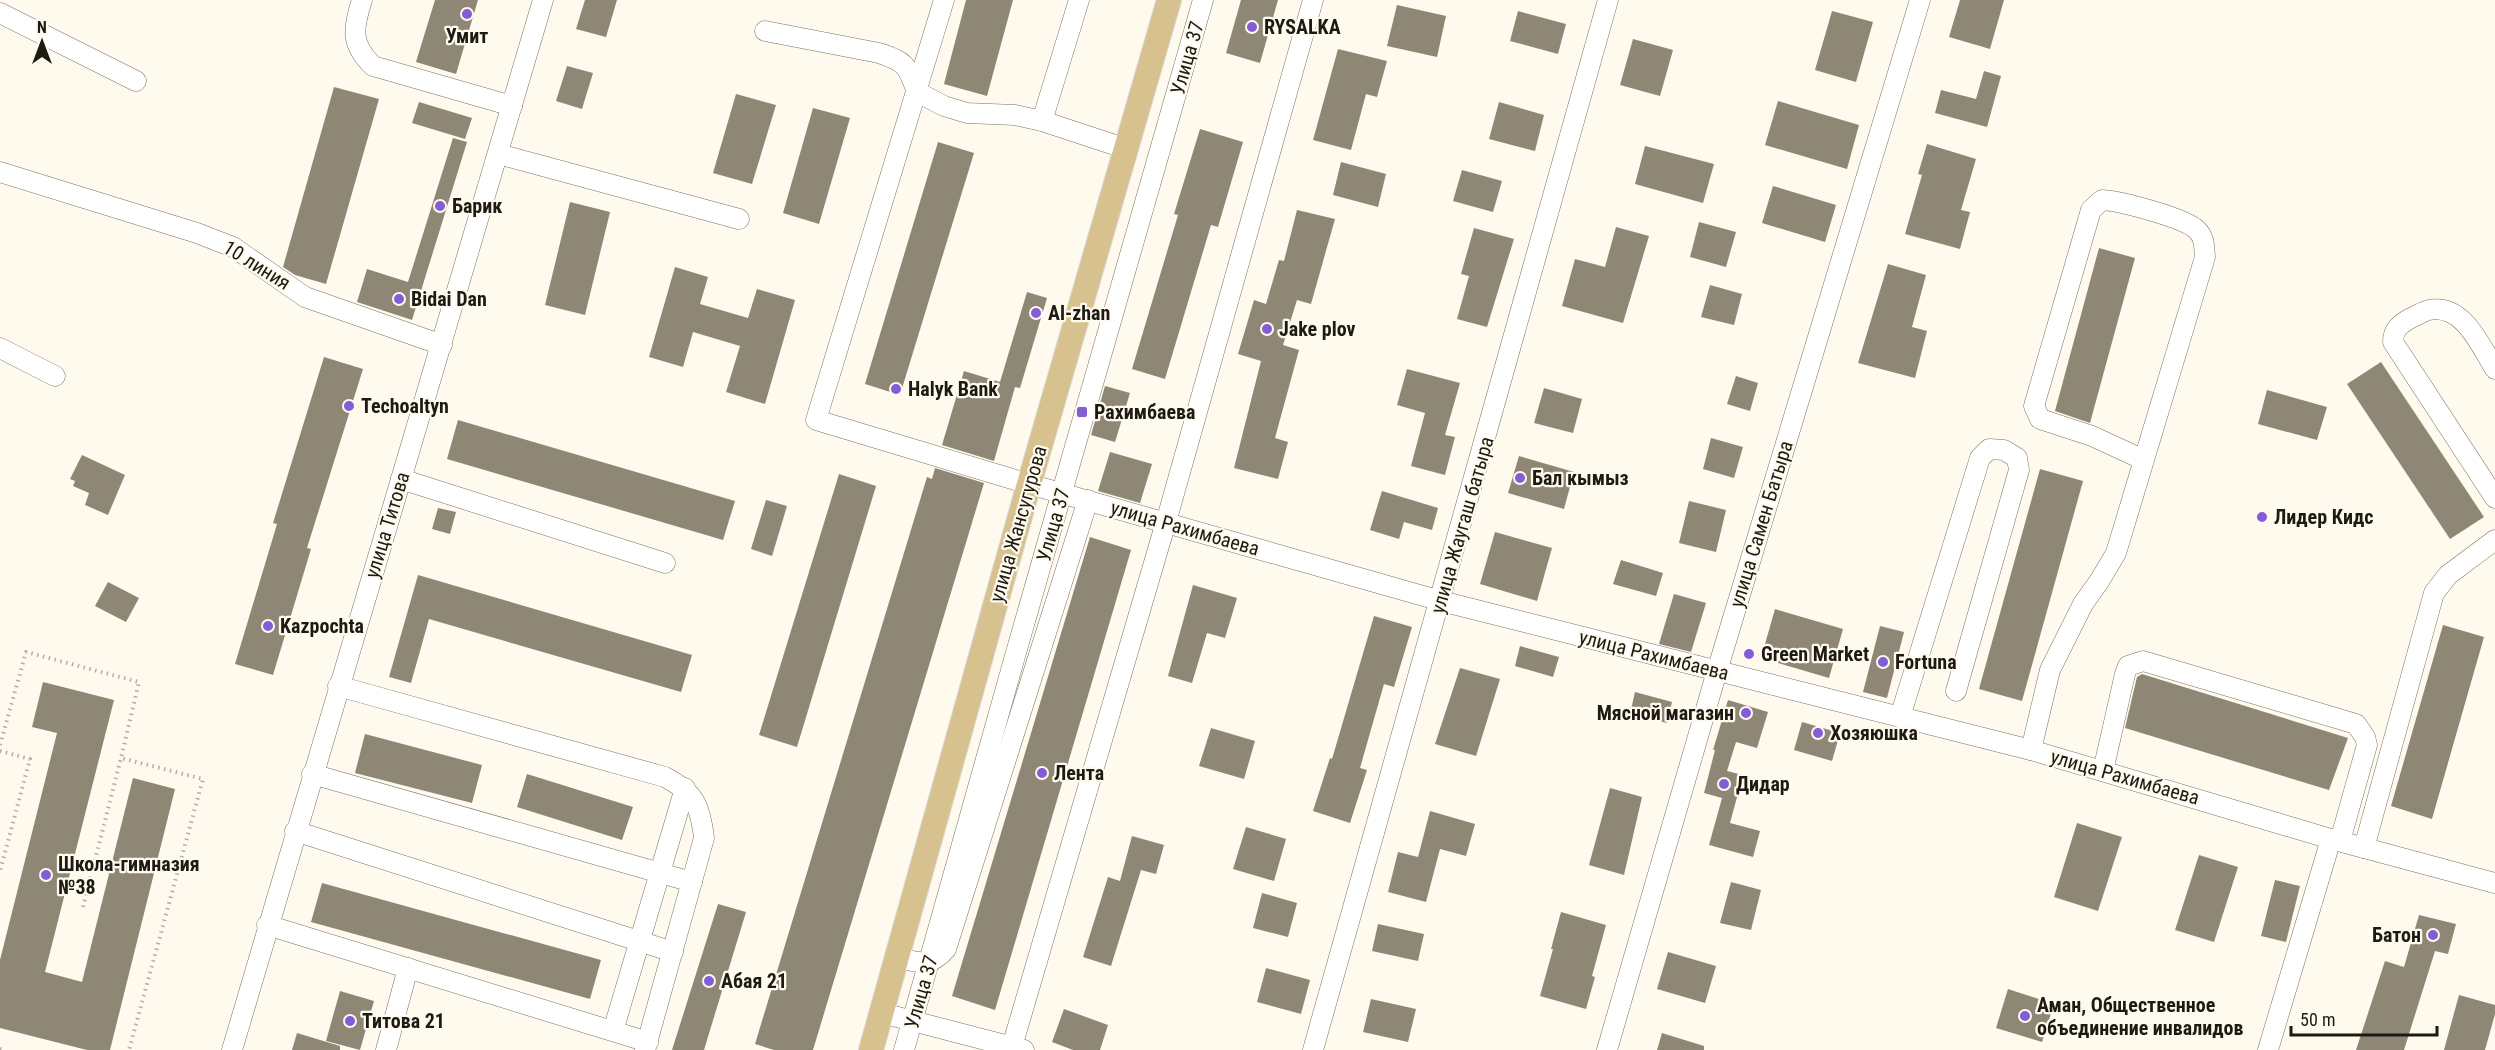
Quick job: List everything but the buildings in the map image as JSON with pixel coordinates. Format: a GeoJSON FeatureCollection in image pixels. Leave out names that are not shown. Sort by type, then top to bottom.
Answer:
{"type":"FeatureCollection","features":[{"type":"Feature","properties":{"kind":"main road","name":"улица Жансугурова"},"geometry":{"type":"LineString","coordinates":[[872,1050],[1029,484],[1170,0]]}},
{"type":"Feature","properties":{"kind":"street"},"geometry":{"type":"LineString","coordinates":[[362,0],[354,32],[360,53],[373,66],[512,106]]}},
{"type":"Feature","properties":{"kind":"street","name":"улица Титова"},"geometry":{"type":"LineString","coordinates":[[232,1050],[267,925],[442,345],[543,0]]}},
{"type":"Feature","properties":{"kind":"street"},"geometry":{"type":"LineString","coordinates":[[917,92],[944,0]]}},
{"type":"Feature","properties":{"kind":"street"},"geometry":{"type":"LineString","coordinates":[[1042,121],[1079,0]]}},
{"type":"Feature","properties":{"kind":"street","name":"Улица 37"},"geometry":{"type":"LineString","coordinates":[[904,1050],[1203,0]]}},
{"type":"Feature","properties":{"kind":"street"},"geometry":{"type":"LineString","coordinates":[[882,1013],[1016,1049],[1313,0]]}},
{"type":"Feature","properties":{"kind":"street","name":"улица Жаугаш батыра"},"geometry":{"type":"LineString","coordinates":[[1313,1050],[1608,0]]}},
{"type":"Feature","properties":{"kind":"street","name":"улица Самен Батыра"},"geometry":{"type":"LineString","coordinates":[[1607,1050],[1717,671],[1920,0]]}},
{"type":"Feature","properties":{"kind":"street"},"geometry":{"type":"LineString","coordinates":[[0,13],[136,81]]}},
{"type":"Feature","properties":{"kind":"street"},"geometry":{"type":"LineString","coordinates":[[765,31],[879,52],[894,58],[902,62],[910,73],[917,92],[944,106],[967,113],[1015,115],[1042,121],[1127,149]]}},
{"type":"Feature","properties":{"kind":"street","name":"улица Рахимбаева"},"geometry":{"type":"LineString","coordinates":[[917,92],[816,420],[1029,484],[1441,601],[2031,750],[2336,840],[2495,883]]}},
{"type":"Feature","properties":{"kind":"street"},"geometry":{"type":"LineString","coordinates":[[498,154],[739,219]]}},
{"type":"Feature","properties":{"kind":"street","name":"10 линия"},"geometry":{"type":"LineString","coordinates":[[0,172],[206,236],[233,247],[305,297],[442,345]]}},
{"type":"Feature","properties":{"kind":"street"},"geometry":{"type":"LineString","coordinates":[[2031,750],[2050,670],[2084,604],[2116,553],[2144,460],[2205,257],[2204,240],[2196,229],[2142,207],[2102,200],[2091,210],[2034,406],[2040,419],[2092,436],[2144,460]]}},
{"type":"Feature","properties":{"kind":"street"},"geometry":{"type":"LineString","coordinates":[[2495,369],[2468,326],[2456,315],[2443,310],[2428,310],[2400,323],[2393,334],[2392,342],[2495,498]]}},
{"type":"Feature","properties":{"kind":"street"},"geometry":{"type":"LineString","coordinates":[[0,348],[55,376]]}},
{"type":"Feature","properties":{"kind":"street"},"geometry":{"type":"LineString","coordinates":[[1900,717],[1980,458],[1989,449],[2004,450],[2017,458],[2019,470],[1956,691]]}},
{"type":"Feature","properties":{"kind":"street"},"geometry":{"type":"LineString","coordinates":[[401,479],[665,563]]}},
{"type":"Feature","properties":{"kind":"street"},"geometry":{"type":"LineString","coordinates":[[898,957],[924,963],[940,957],[946,949],[1088,501]]}},
{"type":"Feature","properties":{"kind":"street"},"geometry":{"type":"LineString","coordinates":[[2364,848],[2434,593],[2448,576],[2495,540]]}},
{"type":"Feature","properties":{"kind":"street"},"geometry":{"type":"LineString","coordinates":[[2103,771],[2125,674],[2128,666],[2143,661],[2356,724],[2361,729],[2367,744],[2268,1050]]}},
{"type":"Feature","properties":{"kind":"street"},"geometry":{"type":"LineString","coordinates":[[267,925],[613,1031],[646,1046],[704,838],[698,805],[685,788],[665,777],[338,686]]}},
{"type":"Feature","properties":{"kind":"street"},"geometry":{"type":"LineString","coordinates":[[312,774],[692,882]]}},
{"type":"Feature","properties":{"kind":"street"},"geometry":{"type":"LineString","coordinates":[[613,1031],[685,788]]}},
{"type":"Feature","properties":{"kind":"street"},"geometry":{"type":"LineString","coordinates":[[295,831],[673,952]]}},
{"type":"Feature","properties":{"kind":"street"},"geometry":{"type":"LineString","coordinates":[[386,1050],[408,968]]}},
{"type":"Feature","properties":{"kind":"path"},"geometry":{"type":"LineString","coordinates":[[0,745],[26,652],[139,682],[83,907]]}},
{"type":"Feature","properties":{"kind":"path"},"geometry":{"type":"LineString","coordinates":[[0,751],[30,759],[0,871]]}},
{"type":"Feature","properties":{"kind":"path"},"geometry":{"type":"LineString","coordinates":[[121,758],[203,779],[129,1050]]}},
{"type":"Feature","properties":{"kind":"place","name":"Умит"},"geometry":{"type":"Point","coordinates":[467,14]}},
{"type":"Feature","properties":{"kind":"place","name":"RYSALKA"},"geometry":{"type":"Point","coordinates":[1252,27]}},
{"type":"Feature","properties":{"kind":"place","name":"Барик"},"geometry":{"type":"Point","coordinates":[440,206]}},
{"type":"Feature","properties":{"kind":"place","name":"Bidai Dan"},"geometry":{"type":"Point","coordinates":[399,299]}},
{"type":"Feature","properties":{"kind":"place","name":"Al-zhan"},"geometry":{"type":"Point","coordinates":[1036,313]}},
{"type":"Feature","properties":{"kind":"place","name":"Jake plov"},"geometry":{"type":"Point","coordinates":[1267,329]}},
{"type":"Feature","properties":{"kind":"place","name":"Halyk Bank"},"geometry":{"type":"Point","coordinates":[896,389]}},
{"type":"Feature","properties":{"kind":"place","name":"Techoaltyn"},"geometry":{"type":"Point","coordinates":[349,406]}},
{"type":"Feature","properties":{"kind":"place","name":"Рахимбаева"},"geometry":{"type":"Point","coordinates":[1082,412]}},
{"type":"Feature","properties":{"kind":"place","name":"Бал кымыз"},"geometry":{"type":"Point","coordinates":[1520,478]}},
{"type":"Feature","properties":{"kind":"place","name":"Лидер Кидс"},"geometry":{"type":"Point","coordinates":[2262,517]}},
{"type":"Feature","properties":{"kind":"place","name":"Kazpochta"},"geometry":{"type":"Point","coordinates":[268,626]}},
{"type":"Feature","properties":{"kind":"place","name":"Green Market"},"geometry":{"type":"Point","coordinates":[1749,654]}},
{"type":"Feature","properties":{"kind":"place","name":"Fortuna"},"geometry":{"type":"Point","coordinates":[1883,662]}},
{"type":"Feature","properties":{"kind":"place","name":"Мясной магазин"},"geometry":{"type":"Point","coordinates":[1746,713]}},
{"type":"Feature","properties":{"kind":"place","name":"Хозяюшка"},"geometry":{"type":"Point","coordinates":[1818,733]}},
{"type":"Feature","properties":{"kind":"place","name":"Лента"},"geometry":{"type":"Point","coordinates":[1042,773]}},
{"type":"Feature","properties":{"kind":"place","name":"Дидар"},"geometry":{"type":"Point","coordinates":[1724,784]}},
{"type":"Feature","properties":{"kind":"place","name":"Школа-гимназия №38"},"geometry":{"type":"Point","coordinates":[46,875]}},
{"type":"Feature","properties":{"kind":"place","name":"Батон"},"geometry":{"type":"Point","coordinates":[2433,935]}},
{"type":"Feature","properties":{"kind":"place","name":"Абая 21"},"geometry":{"type":"Point","coordinates":[709,981]}},
{"type":"Feature","properties":{"kind":"place","name":"Аман, Общественное объединение инвалидов"},"geometry":{"type":"Point","coordinates":[2025,1016]}},
{"type":"Feature","properties":{"kind":"place","name":"Титова 21"},"geometry":{"type":"Point","coordinates":[350,1021]}}]}
